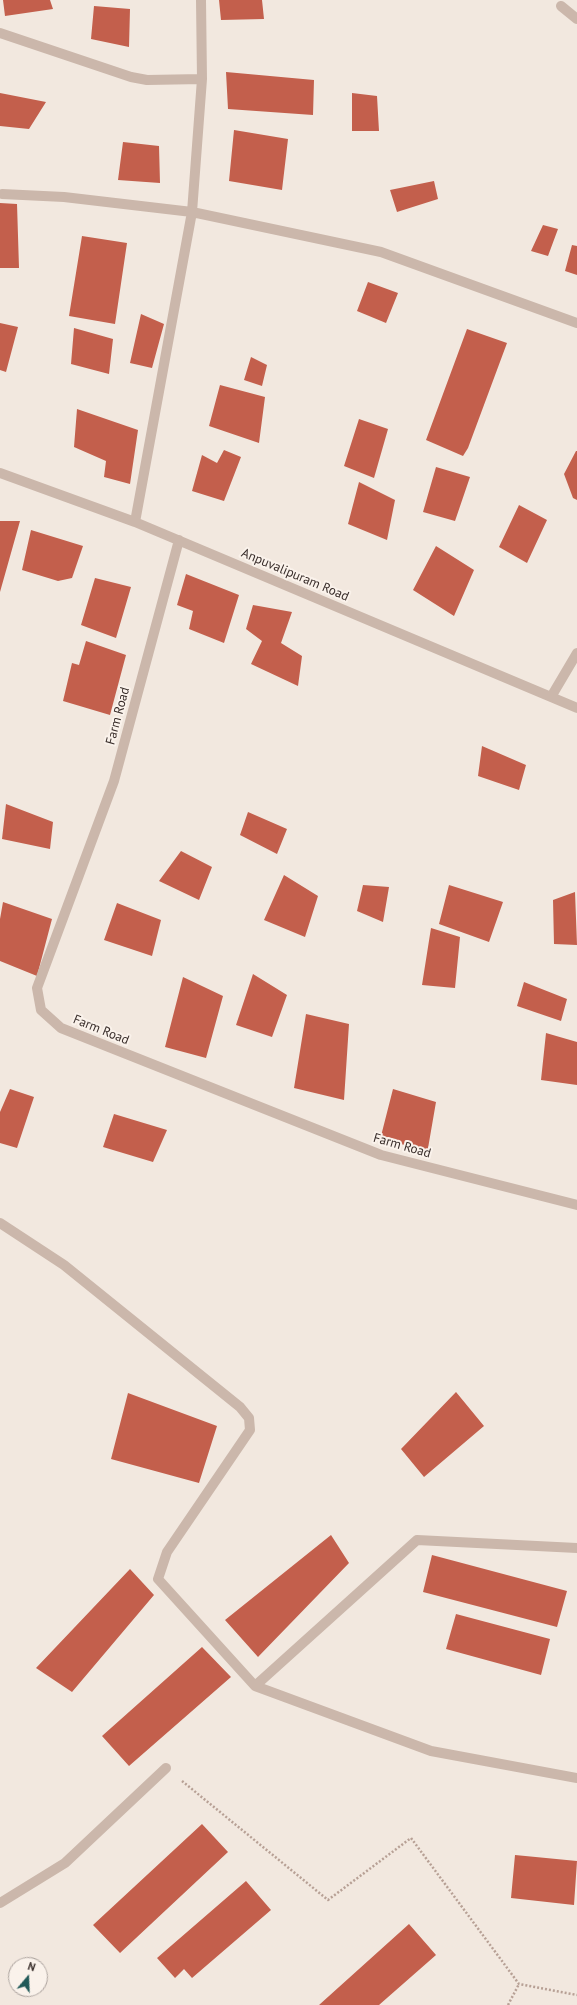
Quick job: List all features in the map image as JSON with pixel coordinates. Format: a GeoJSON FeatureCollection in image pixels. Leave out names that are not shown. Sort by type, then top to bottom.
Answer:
{"type":"FeatureCollection","features":[{"type":"Feature","properties":{"kind":"street"},"geometry":{"type":"LineString","coordinates":[[135,522],[192,212],[202,78],[201,0]]}},
{"type":"Feature","properties":{"kind":"street"},"geometry":{"type":"LineString","coordinates":[[561,6],[577,19]]}},
{"type":"Feature","properties":{"kind":"street"},"geometry":{"type":"LineString","coordinates":[[0,33],[131,77],[147,80],[202,78]]}},
{"type":"Feature","properties":{"kind":"street"},"geometry":{"type":"LineString","coordinates":[[2,194],[64,197],[192,212],[381,252],[577,322]]}},
{"type":"Feature","properties":{"kind":"street","name":"Anpuvalipuram Road"},"geometry":{"type":"LineString","coordinates":[[0,473],[135,522],[577,708]]}},
{"type":"Feature","properties":{"kind":"street","name":"Farm Road"},"geometry":{"type":"LineString","coordinates":[[179,540],[114,780],[37,988],[41,1010],[61,1028],[381,1155],[577,1205]]}},
{"type":"Feature","properties":{"kind":"street"},"geometry":{"type":"LineString","coordinates":[[551,697],[577,653]]}},
{"type":"Feature","properties":{"kind":"street"},"geometry":{"type":"LineString","coordinates":[[0,1223],[64,1265],[240,1407],[249,1418],[250,1430],[167,1552],[158,1579],[255,1686],[431,1751],[577,1778]]}},
{"type":"Feature","properties":{"kind":"street"},"geometry":{"type":"LineString","coordinates":[[255,1686],[417,1540],[577,1548]]}},
{"type":"Feature","properties":{"kind":"street"},"geometry":{"type":"LineString","coordinates":[[0,1903],[64,1863],[166,1768]]}},
{"type":"Feature","properties":{"kind":"path"},"geometry":{"type":"LineString","coordinates":[[166,1768],[328,1900],[411,1838],[518,1984],[577,1995]]}},
{"type":"Feature","properties":{"kind":"path"},"geometry":{"type":"LineString","coordinates":[[508,2005],[518,1984]]}},
{"type":"Feature","properties":{"kind":"building"},"geometry":{"type":"Polygon","coordinates":[[[3,0],[50,0],[53,9],[5,16],[3,0]]]}},
{"type":"Feature","properties":{"kind":"building"},"geometry":{"type":"Polygon","coordinates":[[[219,0],[262,0],[264,19],[221,20],[219,0]]]}},
{"type":"Feature","properties":{"kind":"building"},"geometry":{"type":"Polygon","coordinates":[[[94,6],[130,9],[129,47],[91,39],[94,6]]]}},
{"type":"Feature","properties":{"kind":"building"},"geometry":{"type":"Polygon","coordinates":[[[226,72],[314,80],[313,115],[228,109],[226,72]]]}},
{"type":"Feature","properties":{"kind":"building"},"geometry":{"type":"Polygon","coordinates":[[[0,93],[46,102],[29,129],[0,126],[0,93]]]}},
{"type":"Feature","properties":{"kind":"building"},"geometry":{"type":"Polygon","coordinates":[[[352,93],[377,96],[379,131],[352,131],[352,93]]]}},
{"type":"Feature","properties":{"kind":"building"},"geometry":{"type":"Polygon","coordinates":[[[234,130],[288,139],[282,190],[229,181],[234,130]]]}},
{"type":"Feature","properties":{"kind":"building"},"geometry":{"type":"Polygon","coordinates":[[[123,142],[159,146],[160,183],[118,180],[123,142]]]}},
{"type":"Feature","properties":{"kind":"building"},"geometry":{"type":"Polygon","coordinates":[[[434,181],[438,199],[397,212],[390,190],[434,181]]]}},
{"type":"Feature","properties":{"kind":"building"},"geometry":{"type":"Polygon","coordinates":[[[0,203],[17,204],[19,268],[0,268],[0,203]]]}},
{"type":"Feature","properties":{"kind":"building"},"geometry":{"type":"Polygon","coordinates":[[[543,225],[558,229],[548,256],[531,251],[543,225]]]}},
{"type":"Feature","properties":{"kind":"building"},"geometry":{"type":"Polygon","coordinates":[[[82,236],[127,243],[115,324],[69,316],[82,236]]]}},
{"type":"Feature","properties":{"kind":"building"},"geometry":{"type":"Polygon","coordinates":[[[572,245],[577,246],[577,275],[565,271],[572,245]]]}},
{"type":"Feature","properties":{"kind":"building"},"geometry":{"type":"Polygon","coordinates":[[[368,282],[398,293],[386,323],[357,311],[368,282]]]}},
{"type":"Feature","properties":{"kind":"building"},"geometry":{"type":"Polygon","coordinates":[[[141,314],[164,324],[152,368],[130,363],[141,314]]]}},
{"type":"Feature","properties":{"kind":"building"},"geometry":{"type":"Polygon","coordinates":[[[0,323],[18,327],[6,372],[0,370],[0,323]]]}},
{"type":"Feature","properties":{"kind":"building"},"geometry":{"type":"Polygon","coordinates":[[[74,328],[113,339],[109,374],[71,364],[74,328]]]}},
{"type":"Feature","properties":{"kind":"building"},"geometry":{"type":"Polygon","coordinates":[[[467,329],[507,343],[468,448],[463,456],[426,440],[467,329]]]}},
{"type":"Feature","properties":{"kind":"building"},"geometry":{"type":"Polygon","coordinates":[[[251,357],[267,365],[262,386],[244,380],[251,357]]]}},
{"type":"Feature","properties":{"kind":"building"},"geometry":{"type":"Polygon","coordinates":[[[220,385],[265,397],[259,443],[209,426],[220,385]]]}},
{"type":"Feature","properties":{"kind":"building"},"geometry":{"type":"Polygon","coordinates":[[[77,409],[138,430],[130,484],[104,477],[106,461],[74,447],[77,409]]]}},
{"type":"Feature","properties":{"kind":"building"},"geometry":{"type":"Polygon","coordinates":[[[359,419],[388,429],[374,478],[344,466],[359,419]]]}},
{"type":"Feature","properties":{"kind":"building"},"geometry":{"type":"Polygon","coordinates":[[[224,450],[241,457],[224,501],[192,491],[202,455],[217,463],[224,450]]]}},
{"type":"Feature","properties":{"kind":"building"},"geometry":{"type":"Polygon","coordinates":[[[576,451],[577,500],[573,498],[564,474],[576,451]]]}},
{"type":"Feature","properties":{"kind":"building"},"geometry":{"type":"Polygon","coordinates":[[[436,467],[470,477],[455,521],[423,512],[436,467]]]}},
{"type":"Feature","properties":{"kind":"building"},"geometry":{"type":"Polygon","coordinates":[[[359,482],[395,500],[387,540],[348,524],[359,482]]]}},
{"type":"Feature","properties":{"kind":"building"},"geometry":{"type":"Polygon","coordinates":[[[519,505],[547,520],[527,563],[499,547],[519,505]]]}},
{"type":"Feature","properties":{"kind":"building"},"geometry":{"type":"Polygon","coordinates":[[[0,521],[20,521],[0,592],[0,521]]]}},
{"type":"Feature","properties":{"kind":"building"},"geometry":{"type":"Polygon","coordinates":[[[31,530],[83,546],[72,578],[58,581],[22,570],[31,530]]]}},
{"type":"Feature","properties":{"kind":"building"},"geometry":{"type":"Polygon","coordinates":[[[436,546],[474,570],[454,616],[413,590],[436,546]]]}},
{"type":"Feature","properties":{"kind":"building"},"geometry":{"type":"Polygon","coordinates":[[[186,574],[239,595],[224,643],[189,629],[193,611],[177,605],[186,574]]]}},
{"type":"Feature","properties":{"kind":"building"},"geometry":{"type":"Polygon","coordinates":[[[95,578],[131,587],[116,638],[81,625],[95,578]]]}},
{"type":"Feature","properties":{"kind":"building"},"geometry":{"type":"Polygon","coordinates":[[[253,605],[292,612],[281,643],[302,656],[298,686],[251,664],[262,641],[246,629],[253,605]]]}},
{"type":"Feature","properties":{"kind":"building"},"geometry":{"type":"Polygon","coordinates":[[[86,641],[126,655],[110,715],[63,701],[72,663],[79,665],[86,641]]]}},
{"type":"Feature","properties":{"kind":"building"},"geometry":{"type":"Polygon","coordinates":[[[482,746],[526,765],[519,790],[478,776],[482,746]]]}},
{"type":"Feature","properties":{"kind":"building"},"geometry":{"type":"Polygon","coordinates":[[[6,804],[53,822],[50,849],[2,839],[6,804]]]}},
{"type":"Feature","properties":{"kind":"building"},"geometry":{"type":"Polygon","coordinates":[[[248,812],[287,829],[277,854],[240,835],[248,812]]]}},
{"type":"Feature","properties":{"kind":"building"},"geometry":{"type":"Polygon","coordinates":[[[181,851],[212,867],[199,900],[159,881],[181,851]]]}},
{"type":"Feature","properties":{"kind":"building"},"geometry":{"type":"Polygon","coordinates":[[[284,875],[318,896],[305,937],[264,920],[284,875]]]}},
{"type":"Feature","properties":{"kind":"building"},"geometry":{"type":"Polygon","coordinates":[[[363,885],[389,887],[383,922],[357,911],[363,885]]]}},
{"type":"Feature","properties":{"kind":"building"},"geometry":{"type":"Polygon","coordinates":[[[449,885],[503,902],[489,942],[439,924],[449,885]]]}},
{"type":"Feature","properties":{"kind":"building"},"geometry":{"type":"Polygon","coordinates":[[[575,892],[577,945],[554,944],[553,900],[575,892]]]}},
{"type":"Feature","properties":{"kind":"building"},"geometry":{"type":"Polygon","coordinates":[[[3,902],[52,919],[37,976],[0,961],[0,919],[3,902]]]}},
{"type":"Feature","properties":{"kind":"building"},"geometry":{"type":"Polygon","coordinates":[[[117,903],[161,920],[152,956],[104,940],[117,903]]]}},
{"type":"Feature","properties":{"kind":"building"},"geometry":{"type":"Polygon","coordinates":[[[431,928],[460,937],[455,988],[422,985],[431,928]]]}},
{"type":"Feature","properties":{"kind":"building"},"geometry":{"type":"Polygon","coordinates":[[[253,974],[287,995],[272,1037],[236,1025],[253,974]]]}},
{"type":"Feature","properties":{"kind":"building"},"geometry":{"type":"Polygon","coordinates":[[[183,977],[223,996],[206,1058],[165,1047],[183,977]]]}},
{"type":"Feature","properties":{"kind":"building"},"geometry":{"type":"Polygon","coordinates":[[[524,982],[567,999],[561,1021],[517,1006],[524,982]]]}},
{"type":"Feature","properties":{"kind":"building"},"geometry":{"type":"Polygon","coordinates":[[[306,1014],[349,1024],[344,1100],[294,1088],[306,1014]]]}},
{"type":"Feature","properties":{"kind":"building"},"geometry":{"type":"Polygon","coordinates":[[[546,1033],[577,1042],[577,1085],[541,1080],[546,1033]]]}},
{"type":"Feature","properties":{"kind":"building"},"geometry":{"type":"Polygon","coordinates":[[[10,1089],[34,1097],[17,1148],[0,1143],[0,1112],[10,1089]]]}},
{"type":"Feature","properties":{"kind":"building"},"geometry":{"type":"Polygon","coordinates":[[[393,1089],[436,1102],[427,1154],[381,1136],[393,1089]]]}},
{"type":"Feature","properties":{"kind":"building"},"geometry":{"type":"Polygon","coordinates":[[[114,1114],[167,1130],[153,1162],[103,1147],[114,1114]]]}},
{"type":"Feature","properties":{"kind":"building"},"geometry":{"type":"Polygon","coordinates":[[[456,1392],[484,1426],[424,1477],[401,1449],[456,1392]]]}},
{"type":"Feature","properties":{"kind":"building"},"geometry":{"type":"Polygon","coordinates":[[[128,1393],[217,1426],[199,1483],[111,1459],[128,1393]]]}},
{"type":"Feature","properties":{"kind":"building"},"geometry":{"type":"Polygon","coordinates":[[[331,1535],[349,1563],[258,1657],[225,1620],[331,1535]]]}},
{"type":"Feature","properties":{"kind":"building"},"geometry":{"type":"Polygon","coordinates":[[[432,1555],[567,1591],[557,1627],[423,1592],[432,1555]]]}},
{"type":"Feature","properties":{"kind":"building"},"geometry":{"type":"Polygon","coordinates":[[[130,1569],[154,1595],[72,1692],[36,1668],[130,1569]]]}},
{"type":"Feature","properties":{"kind":"building"},"geometry":{"type":"Polygon","coordinates":[[[456,1614],[550,1639],[541,1675],[446,1649],[456,1614]]]}},
{"type":"Feature","properties":{"kind":"building"},"geometry":{"type":"Polygon","coordinates":[[[202,1647],[231,1677],[129,1766],[102,1736],[202,1647]]]}},
{"type":"Feature","properties":{"kind":"building"},"geometry":{"type":"Polygon","coordinates":[[[202,1824],[228,1852],[120,1953],[93,1925],[202,1824]]]}},
{"type":"Feature","properties":{"kind":"building"},"geometry":{"type":"Polygon","coordinates":[[[515,1855],[577,1861],[574,1905],[511,1898],[515,1855]]]}},
{"type":"Feature","properties":{"kind":"building"},"geometry":{"type":"Polygon","coordinates":[[[246,1881],[271,1910],[192,1978],[184,1969],[175,1978],[157,1958],[246,1881]]]}},
{"type":"Feature","properties":{"kind":"building"},"geometry":{"type":"Polygon","coordinates":[[[409,1924],[436,1955],[379,2005],[319,2005],[409,1924]]]}}]}
